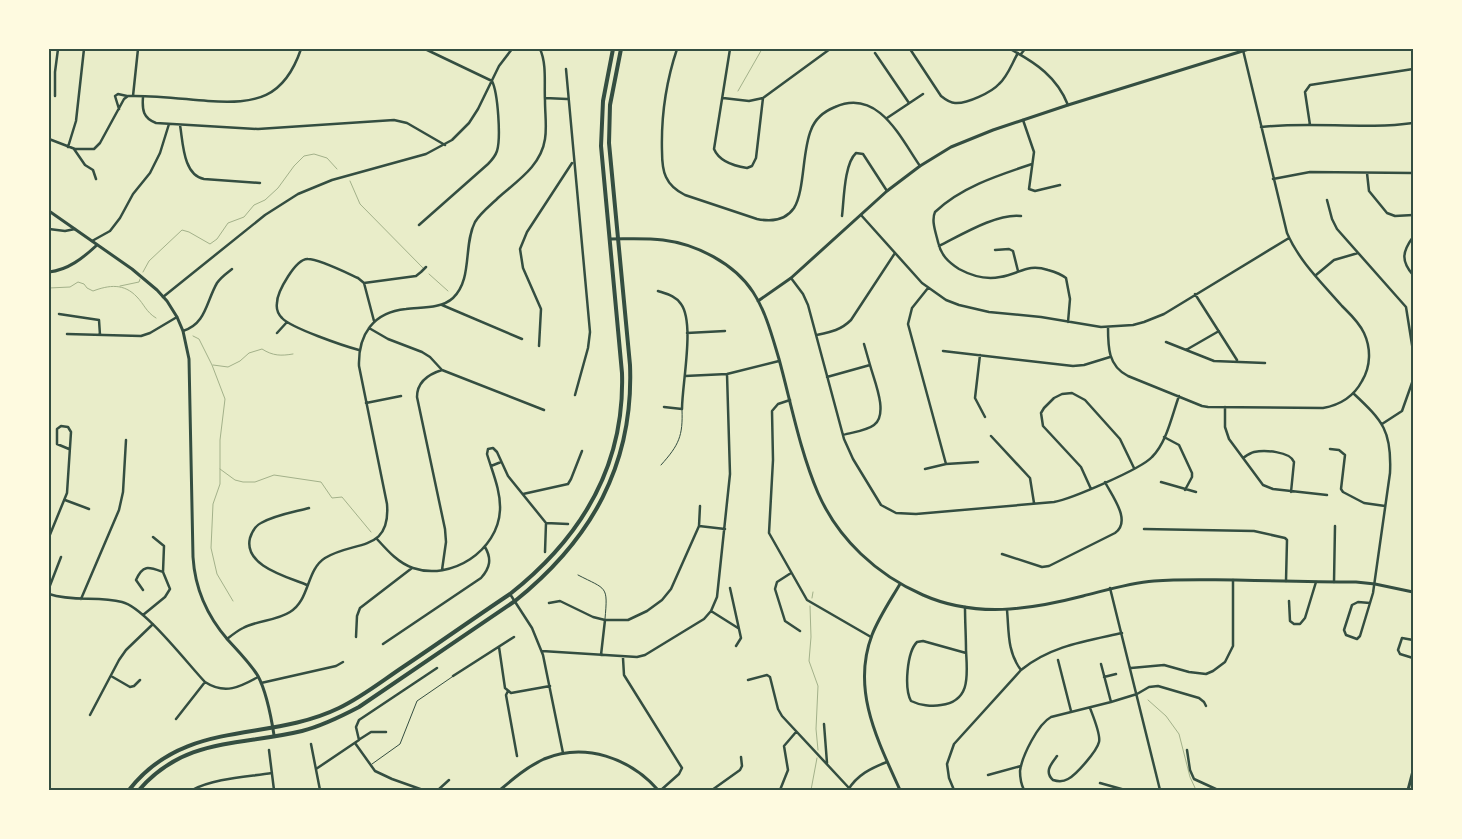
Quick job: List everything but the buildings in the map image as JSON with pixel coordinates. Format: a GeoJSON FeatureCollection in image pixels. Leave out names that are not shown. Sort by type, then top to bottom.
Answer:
{"type":"FeatureCollection","features":[{"type":"Feature","properties":{"kind":"main road"},"geometry":{"type":"LineString","coordinates":[[129,790],[149,768],[185,746],[210,738],[304,721],[356,699],[510,594],[534,575],[560,547],[583,516],[605,473],[619,422],[622,387],[601,133],[603,101],[613,49]]}},
{"type":"Feature","properties":{"kind":"main road"},"geometry":{"type":"LineString","coordinates":[[139,790],[160,770],[193,751],[313,727],[359,707],[534,586],[556,564],[592,518],[603,497],[618,458],[628,414],[630,381],[610,158],[609,125],[613,85],[621,49]]}},
{"type":"Feature","properties":{"kind":"street"},"geometry":{"type":"LineString","coordinates":[[55,96],[55,72],[58,49]]}},
{"type":"Feature","properties":{"kind":"street"},"geometry":{"type":"LineString","coordinates":[[68,147],[76,121],[84,49]]}},
{"type":"Feature","properties":{"kind":"street"},"geometry":{"type":"LineString","coordinates":[[133,96],[138,49]]}},
{"type":"Feature","properties":{"kind":"street"},"geometry":{"type":"LineString","coordinates":[[119,109],[115,96],[118,94],[236,102],[257,99],[272,91],[286,79],[297,61],[301,49]]}},
{"type":"Feature","properties":{"kind":"street"},"geometry":{"type":"LineString","coordinates":[[419,225],[480,172],[496,154],[498,142],[497,98],[492,81],[425,49]]}},
{"type":"Feature","properties":{"kind":"street"},"geometry":{"type":"LineString","coordinates":[[163,296],[266,215],[298,194],[332,180],[426,154],[445,145],[469,123],[512,49]]}},
{"type":"Feature","properties":{"kind":"street"},"geometry":{"type":"LineString","coordinates":[[227,639],[243,628],[288,613],[297,606],[315,568],[324,558],[368,544],[377,539],[386,526],[388,513],[359,366],[359,350],[362,339],[374,322],[395,310],[440,305],[450,300],[458,292],[463,281],[469,241],[475,222],[538,159],[545,138],[544,65],[540,49]]}},
{"type":"Feature","properties":{"kind":"street"},"geometry":{"type":"LineString","coordinates":[[677,49],[667,84],[662,118],[662,161],[666,177],[675,190],[685,195],[757,219],[767,221],[779,220],[793,209],[798,198],[811,129],[815,120],[825,112],[841,104],[851,103],[871,107],[886,118],[920,166]]}},
{"type":"Feature","properties":{"kind":"street"},"geometry":{"type":"LineString","coordinates":[[730,49],[714,149],[724,160],[747,168],[752,166],[756,158],[763,98]]}},
{"type":"Feature","properties":{"kind":"street"},"geometry":{"type":"LineString","coordinates":[[722,98],[749,101],[763,98],[830,49]]}},
{"type":"Feature","properties":{"kind":"street"},"geometry":{"type":"LineString","coordinates":[[910,49],[941,96],[948,101],[956,103],[965,102],[996,87],[1004,79],[1019,54],[1025,49]]}},
{"type":"Feature","properties":{"kind":"street"},"geometry":{"type":"LineString","coordinates":[[1010,49],[1037,65],[1052,78],[1068,105]]}},
{"type":"Feature","properties":{"kind":"street"},"geometry":{"type":"LineString","coordinates":[[758,301],[791,278],[887,191],[934,156],[972,138],[1023,120],[1249,49]]}},
{"type":"Feature","properties":{"kind":"street"},"geometry":{"type":"LineString","coordinates":[[1108,327],[1110,358],[1118,370],[1123,374],[1202,406],[1323,408],[1340,403],[1362,383],[1368,367],[1369,350],[1366,339],[1359,325],[1302,259],[1289,238],[1283,223],[1243,50]]}},
{"type":"Feature","properties":{"kind":"street"},"geometry":{"type":"LineString","coordinates":[[875,53],[909,103]]}},
{"type":"Feature","properties":{"kind":"street"},"geometry":{"type":"LineString","coordinates":[[1310,125],[1305,92],[1310,85],[1413,69]]}},
{"type":"Feature","properties":{"kind":"street"},"geometry":{"type":"LineString","coordinates":[[566,70],[567,99],[590,332],[588,348],[574,395]]}},
{"type":"Feature","properties":{"kind":"street"},"geometry":{"type":"LineString","coordinates":[[49,72],[55,72]]}},
{"type":"Feature","properties":{"kind":"street"},"geometry":{"type":"LineString","coordinates":[[886,118],[922,94]]}},
{"type":"Feature","properties":{"kind":"street"},"geometry":{"type":"LineString","coordinates":[[49,139],[81,150],[94,149],[100,143],[124,99],[128,96]]}},
{"type":"Feature","properties":{"kind":"street"},"geometry":{"type":"LineString","coordinates":[[142,97],[142,106],[146,117],[156,123],[258,129],[394,120],[413,126],[445,145]]}},
{"type":"Feature","properties":{"kind":"street"},"geometry":{"type":"LineString","coordinates":[[545,98],[567,99]]}},
{"type":"Feature","properties":{"kind":"street"},"geometry":{"type":"LineString","coordinates":[[1023,120],[1034,149],[1030,190],[1035,191],[1060,185]]}},
{"type":"Feature","properties":{"kind":"street"},"geometry":{"type":"LineString","coordinates":[[1261,127],[1290,124],[1385,126],[1413,123]]}},
{"type":"Feature","properties":{"kind":"street"},"geometry":{"type":"LineString","coordinates":[[92,241],[110,231],[120,218],[133,194],[156,164],[169,124]]}},
{"type":"Feature","properties":{"kind":"street"},"geometry":{"type":"LineString","coordinates":[[180,125],[189,168],[195,176],[260,183]]}},
{"type":"Feature","properties":{"kind":"street"},"geometry":{"type":"LineString","coordinates":[[73,148],[85,165],[93,170],[96,179]]}},
{"type":"Feature","properties":{"kind":"street"},"geometry":{"type":"LineString","coordinates":[[842,216],[849,166],[856,153],[863,154],[887,191]]}},
{"type":"Feature","properties":{"kind":"street"},"geometry":{"type":"LineString","coordinates":[[539,346],[541,309],[523,268],[521,244],[573,162]]}},
{"type":"Feature","properties":{"kind":"street"},"geometry":{"type":"LineString","coordinates":[[1032,164],[983,182],[962,192],[939,208],[933,215],[939,246],[948,261],[972,275],[995,278],[1010,275],[1018,270],[1030,267],[1041,268],[1064,276],[1070,299],[1068,322]]}},
{"type":"Feature","properties":{"kind":"street"},"geometry":{"type":"LineString","coordinates":[[1273,179],[1310,172],[1413,173]]}},
{"type":"Feature","properties":{"kind":"street"},"geometry":{"type":"LineString","coordinates":[[1367,173],[1369,191],[1387,213],[1395,216],[1413,215]]}},
{"type":"Feature","properties":{"kind":"street"},"geometry":{"type":"LineString","coordinates":[[1327,200],[1334,225],[1406,307],[1413,351]]}},
{"type":"Feature","properties":{"kind":"street"},"geometry":{"type":"LineString","coordinates":[[49,211],[132,268],[163,296],[177,317],[183,331],[190,368],[194,570],[198,589],[206,609],[227,639],[243,656],[258,677],[274,736]]}},
{"type":"Feature","properties":{"kind":"street"},"geometry":{"type":"LineString","coordinates":[[861,215],[928,288],[946,300],[972,309],[1108,327],[1127,326],[1164,314],[1289,238]]}},
{"type":"Feature","properties":{"kind":"street"},"geometry":{"type":"LineString","coordinates":[[939,246],[1000,218],[1013,215],[1022,216]]}},
{"type":"Feature","properties":{"kind":"street"},"geometry":{"type":"LineString","coordinates":[[49,229],[65,231],[75,229]]}},
{"type":"Feature","properties":{"kind":"street"},"geometry":{"type":"LineString","coordinates":[[1413,237],[1404,260],[1407,268],[1413,275]]}},
{"type":"Feature","properties":{"kind":"street"},"geometry":{"type":"LineString","coordinates":[[610,239],[662,240],[698,249],[736,273],[752,291],[769,327],[810,471],[825,507],[849,542],[872,564],[900,584],[930,598],[965,608],[1007,610],[1050,604],[1110,588],[1154,581],[1233,580],[1375,584],[1413,592]]}},
{"type":"Feature","properties":{"kind":"street"},"geometry":{"type":"LineString","coordinates":[[49,272],[80,260],[97,245]]}},
{"type":"Feature","properties":{"kind":"street"},"geometry":{"type":"LineString","coordinates":[[995,250],[1013,251],[1018,270]]}},
{"type":"Feature","properties":{"kind":"street"},"geometry":{"type":"LineString","coordinates":[[816,336],[843,328],[851,320],[895,253]]}},
{"type":"Feature","properties":{"kind":"street"},"geometry":{"type":"LineString","coordinates":[[1316,275],[1334,260],[1358,253]]}},
{"type":"Feature","properties":{"kind":"street"},"geometry":{"type":"LineString","coordinates":[[359,350],[287,322],[278,312],[278,298],[289,275],[302,260],[311,259],[349,274],[364,283],[416,276],[426,267]]}},
{"type":"Feature","properties":{"kind":"street"},"geometry":{"type":"LineString","coordinates":[[183,331],[198,323],[216,285],[232,269]]}},
{"type":"Feature","properties":{"kind":"street"},"geometry":{"type":"LineString","coordinates":[[791,278],[805,299],[843,435],[853,459],[874,497],[886,509],[896,513],[916,514],[1060,501],[1091,489],[1153,457],[1164,437],[1179,396]]}},
{"type":"Feature","properties":{"kind":"street"},"geometry":{"type":"LineString","coordinates":[[364,283],[374,322]]}},
{"type":"Feature","properties":{"kind":"street"},"geometry":{"type":"LineString","coordinates":[[928,288],[912,308],[908,324],[946,464]]}},
{"type":"Feature","properties":{"kind":"street"},"geometry":{"type":"LineString","coordinates":[[658,291],[672,296],[682,305],[687,333],[682,408],[664,407]]}},
{"type":"Feature","properties":{"kind":"street"},"geometry":{"type":"LineString","coordinates":[[1196,294],[1238,361]]}},
{"type":"Feature","properties":{"kind":"street"},"geometry":{"type":"LineString","coordinates":[[440,305],[522,339]]}},
{"type":"Feature","properties":{"kind":"street"},"geometry":{"type":"LineString","coordinates":[[59,314],[99,320],[100,335]]}},
{"type":"Feature","properties":{"kind":"street"},"geometry":{"type":"LineString","coordinates":[[68,334],[146,336],[177,317]]}},
{"type":"Feature","properties":{"kind":"street"},"geometry":{"type":"LineString","coordinates":[[276,332],[287,322]]}},
{"type":"Feature","properties":{"kind":"street"},"geometry":{"type":"LineString","coordinates":[[369,328],[388,339],[422,352],[430,357],[442,370],[544,410]]}},
{"type":"Feature","properties":{"kind":"street"},"geometry":{"type":"LineString","coordinates":[[687,333],[725,331]]}},
{"type":"Feature","properties":{"kind":"street"},"geometry":{"type":"LineString","coordinates":[[1186,350],[1219,331]]}},
{"type":"Feature","properties":{"kind":"street"},"geometry":{"type":"LineString","coordinates":[[1166,342],[1214,361],[1265,363]]}},
{"type":"Feature","properties":{"kind":"street"},"geometry":{"type":"LineString","coordinates":[[843,435],[872,427],[881,416],[881,408],[864,344]]}},
{"type":"Feature","properties":{"kind":"street"},"geometry":{"type":"LineString","coordinates":[[943,351],[1073,366],[1110,358]]}},
{"type":"Feature","properties":{"kind":"street"},"geometry":{"type":"LineString","coordinates":[[980,355],[975,398],[985,417]]}},
{"type":"Feature","properties":{"kind":"street"},"geometry":{"type":"LineString","coordinates":[[685,376],[727,374],[779,360]]}},
{"type":"Feature","properties":{"kind":"street"},"geometry":{"type":"LineString","coordinates":[[827,377],[870,365]]}},
{"type":"Feature","properties":{"kind":"street"},"geometry":{"type":"LineString","coordinates":[[442,370],[433,373],[422,382],[418,389],[417,397],[445,529],[446,542],[442,570]]}},
{"type":"Feature","properties":{"kind":"street"},"geometry":{"type":"LineString","coordinates":[[542,651],[623,658],[637,657],[646,654],[699,623],[711,611],[717,597],[725,529],[730,460],[727,374]]}},
{"type":"Feature","properties":{"kind":"street"},"geometry":{"type":"LineString","coordinates":[[1382,424],[1402,411],[1413,385],[1413,380]]}},
{"type":"Feature","properties":{"kind":"street"},"geometry":{"type":"LineString","coordinates":[[1091,489],[1081,467],[1043,426],[1042,413],[1044,408],[1054,398],[1062,394],[1072,393],[1085,400],[1120,439],[1134,468]]}},
{"type":"Feature","properties":{"kind":"street"},"geometry":{"type":"LineString","coordinates":[[1353,393],[1375,413],[1382,424],[1389,441],[1391,453],[1375,584],[1370,603],[1360,636],[1357,638],[1346,636],[1344,630],[1352,605],[1358,602],[1370,603]]}},
{"type":"Feature","properties":{"kind":"street"},"geometry":{"type":"LineString","coordinates":[[366,403],[401,396]]}},
{"type":"Feature","properties":{"kind":"street"},"geometry":{"type":"LineString","coordinates":[[790,400],[778,404],[772,411],[773,460],[769,528],[771,538],[809,601],[871,637]]}},
{"type":"Feature","properties":{"kind":"street"},"geometry":{"type":"LineString","coordinates":[[1225,407],[1227,434],[1232,444],[1263,485],[1291,492],[1327,495]]}},
{"type":"Feature","properties":{"kind":"street"},"geometry":{"type":"LineString","coordinates":[[49,537],[65,500],[68,488],[70,429],[60,426],[57,430],[57,444],[69,449]]}},
{"type":"Feature","properties":{"kind":"street"},"geometry":{"type":"LineString","coordinates":[[991,436],[1030,478],[1034,504]]}},
{"type":"Feature","properties":{"kind":"street"},"geometry":{"type":"LineString","coordinates":[[1164,437],[1179,445],[1192,474],[1185,490]]}},
{"type":"Feature","properties":{"kind":"street"},"geometry":{"type":"LineString","coordinates":[[81,599],[119,510],[124,492],[126,440]]}},
{"type":"Feature","properties":{"kind":"street"},"geometry":{"type":"LineString","coordinates":[[377,539],[392,555],[412,568],[442,570],[462,564],[475,556],[485,547],[496,529],[500,510],[498,493],[487,454],[491,448],[496,449],[508,476],[546,522],[545,552]]}},
{"type":"Feature","properties":{"kind":"street"},"geometry":{"type":"LineString","coordinates":[[1330,449],[1339,450],[1344,455],[1341,488],[1345,494],[1364,504],[1384,506]]}},
{"type":"Feature","properties":{"kind":"street"},"geometry":{"type":"LineString","coordinates":[[523,494],[568,484],[582,451]]}},
{"type":"Feature","properties":{"kind":"street"},"geometry":{"type":"LineString","coordinates":[[1243,458],[1255,452],[1280,452],[1290,455],[1294,462],[1291,492]]}},
{"type":"Feature","properties":{"kind":"street"},"geometry":{"type":"LineString","coordinates":[[490,466],[501,462]]}},
{"type":"Feature","properties":{"kind":"street"},"geometry":{"type":"LineString","coordinates":[[925,469],[946,464],[978,462]]}},
{"type":"Feature","properties":{"kind":"street"},"geometry":{"type":"LineString","coordinates":[[1002,554],[1042,566],[1050,566],[1115,533],[1121,527],[1123,519],[1105,482]]}},
{"type":"Feature","properties":{"kind":"street"},"geometry":{"type":"LineString","coordinates":[[1163,482],[1194,492]]}},
{"type":"Feature","properties":{"kind":"street"},"geometry":{"type":"LineString","coordinates":[[65,500],[89,509]]}},
{"type":"Feature","properties":{"kind":"street"},"geometry":{"type":"LineString","coordinates":[[549,603],[560,601],[586,614],[605,620],[630,620],[647,611],[662,600],[671,589],[699,526],[700,506]]}},
{"type":"Feature","properties":{"kind":"street"},"geometry":{"type":"LineString","coordinates":[[307,585],[260,564],[253,556],[249,542],[254,529],[262,522],[309,508]]}},
{"type":"Feature","properties":{"kind":"street"},"geometry":{"type":"LineString","coordinates":[[546,522],[568,524]]}},
{"type":"Feature","properties":{"kind":"street"},"geometry":{"type":"LineString","coordinates":[[699,526],[725,529]]}},
{"type":"Feature","properties":{"kind":"street"},"geometry":{"type":"LineString","coordinates":[[1334,582],[1335,526]]}},
{"type":"Feature","properties":{"kind":"street"},"geometry":{"type":"LineString","coordinates":[[1144,529],[1254,531],[1285,538],[1287,540],[1286,581]]}},
{"type":"Feature","properties":{"kind":"street"},"geometry":{"type":"LineString","coordinates":[[143,615],[169,592],[170,586],[163,572],[164,546],[153,537]]}},
{"type":"Feature","properties":{"kind":"street"},"geometry":{"type":"LineString","coordinates":[[383,644],[481,578],[489,563],[489,553],[485,547]]}},
{"type":"Feature","properties":{"kind":"street"},"geometry":{"type":"LineString","coordinates":[[49,588],[61,557]]}},
{"type":"Feature","properties":{"kind":"street"},"geometry":{"type":"LineString","coordinates":[[143,590],[136,580],[143,570],[149,567],[163,572]]}},
{"type":"Feature","properties":{"kind":"street"},"geometry":{"type":"LineString","coordinates":[[356,637],[357,616],[360,608],[412,568]]}},
{"type":"Feature","properties":{"kind":"street"},"geometry":{"type":"LineString","coordinates":[[791,573],[777,582],[775,589],[785,621],[800,631]]}},
{"type":"Feature","properties":{"kind":"street"},"geometry":{"type":"LineString","coordinates":[[1131,668],[1164,665],[1189,672],[1206,674],[1225,662],[1233,646],[1233,580]]}},
{"type":"Feature","properties":{"kind":"street"},"geometry":{"type":"LineString","coordinates":[[1289,601],[1290,621],[1294,624],[1300,624],[1305,618],[1316,582]]}},
{"type":"Feature","properties":{"kind":"street"},"geometry":{"type":"LineString","coordinates":[[900,584],[871,637],[864,668],[865,696],[870,720],[900,790]]}},
{"type":"Feature","properties":{"kind":"street"},"geometry":{"type":"LineString","coordinates":[[730,588],[741,638],[736,646]]}},
{"type":"Feature","properties":{"kind":"street"},"geometry":{"type":"LineString","coordinates":[[1110,588],[1160,790]]}},
{"type":"Feature","properties":{"kind":"street"},"geometry":{"type":"LineString","coordinates":[[49,594],[81,599],[125,602],[153,624],[205,682],[218,688],[231,689],[240,687],[258,677]]}},
{"type":"Feature","properties":{"kind":"street"},"geometry":{"type":"LineString","coordinates":[[510,594],[532,628],[542,651],[563,753]]}},
{"type":"Feature","properties":{"kind":"street"},"geometry":{"type":"LineString","coordinates":[[965,608],[967,680],[964,689],[956,699],[938,706],[911,700],[908,694],[908,667],[912,648],[917,642],[966,653]]}},
{"type":"Feature","properties":{"kind":"street"},"geometry":{"type":"LineString","coordinates":[[1007,610],[1011,652],[1014,661],[1021,670]]}},
{"type":"Feature","properties":{"kind":"street"},"geometry":{"type":"LineString","coordinates":[[711,611],[739,629]]}},
{"type":"Feature","properties":{"kind":"street"},"geometry":{"type":"LineString","coordinates":[[601,655],[605,620]]}},
{"type":"Feature","properties":{"kind":"street"},"geometry":{"type":"LineString","coordinates":[[90,716],[122,655],[153,624]]}},
{"type":"Feature","properties":{"kind":"street"},"geometry":{"type":"LineString","coordinates":[[954,790],[947,770],[951,750],[958,739],[1021,670],[1031,661],[1056,649],[1122,633]]}},
{"type":"Feature","properties":{"kind":"street"},"geometry":{"type":"LineString","coordinates":[[453,676],[514,637]]}},
{"type":"Feature","properties":{"kind":"street"},"geometry":{"type":"LineString","coordinates":[[1413,640],[1402,638],[1398,650],[1402,654],[1413,658]]}},
{"type":"Feature","properties":{"kind":"street"},"geometry":{"type":"LineString","coordinates":[[499,647],[505,688],[508,691],[550,686]]}},
{"type":"Feature","properties":{"kind":"street"},"geometry":{"type":"LineString","coordinates":[[500,790],[519,774],[536,764],[563,753],[586,752],[618,760],[642,773],[659,790],[679,774],[682,768],[624,674],[623,658]]}},
{"type":"Feature","properties":{"kind":"street"},"geometry":{"type":"LineString","coordinates":[[1058,660],[1071,711]]}},
{"type":"Feature","properties":{"kind":"street"},"geometry":{"type":"LineString","coordinates":[[261,683],[336,666],[343,662]]}},
{"type":"Feature","properties":{"kind":"street"},"geometry":{"type":"LineString","coordinates":[[1101,664],[1111,702]]}},
{"type":"Feature","properties":{"kind":"street"},"geometry":{"type":"LineString","coordinates":[[359,740],[356,727],[359,720],[436,668]]}},
{"type":"Feature","properties":{"kind":"street"},"geometry":{"type":"LineString","coordinates":[[1104,677],[1116,674]]}},
{"type":"Feature","properties":{"kind":"street"},"geometry":{"type":"LineString","coordinates":[[111,676],[130,687],[140,680]]}},
{"type":"Feature","properties":{"kind":"street"},"geometry":{"type":"LineString","coordinates":[[748,680],[770,676],[780,713],[848,789],[864,772],[887,762]]}},
{"type":"Feature","properties":{"kind":"street"},"geometry":{"type":"LineString","coordinates":[[176,719],[205,682]]}},
{"type":"Feature","properties":{"kind":"street"},"geometry":{"type":"LineString","coordinates":[[1024,790],[1021,781],[1021,766],[1038,729],[1042,723],[1051,717],[1111,702],[1158,686],[1199,698],[1206,706]]}},
{"type":"Feature","properties":{"kind":"street"},"geometry":{"type":"LineString","coordinates":[[508,691],[506,695],[517,756]]}},
{"type":"Feature","properties":{"kind":"street"},"geometry":{"type":"LineString","coordinates":[[1057,756],[1048,772],[1053,780],[1063,782],[1076,772],[1098,745],[1098,735],[1090,708]]}},
{"type":"Feature","properties":{"kind":"street"},"geometry":{"type":"LineString","coordinates":[[824,724],[827,765]]}},
{"type":"Feature","properties":{"kind":"street"},"geometry":{"type":"LineString","coordinates":[[316,769],[371,732],[386,732]]}},
{"type":"Feature","properties":{"kind":"street"},"geometry":{"type":"LineString","coordinates":[[780,790],[788,770],[784,746],[796,732]]}},
{"type":"Feature","properties":{"kind":"street"},"geometry":{"type":"LineString","coordinates":[[311,744],[320,790]]}},
{"type":"Feature","properties":{"kind":"street"},"geometry":{"type":"LineString","coordinates":[[355,744],[370,766],[384,776],[423,790]]}},
{"type":"Feature","properties":{"kind":"street"},"geometry":{"type":"LineString","coordinates":[[269,750],[274,790]]}},
{"type":"Feature","properties":{"kind":"street"},"geometry":{"type":"LineString","coordinates":[[1187,750],[1190,770],[1194,779],[1218,790]]}},
{"type":"Feature","properties":{"kind":"street"},"geometry":{"type":"LineString","coordinates":[[712,790],[740,770],[742,766],[741,757]]}},
{"type":"Feature","properties":{"kind":"street"},"geometry":{"type":"LineString","coordinates":[[988,775],[1021,766]]}},
{"type":"Feature","properties":{"kind":"street"},"geometry":{"type":"LineString","coordinates":[[1408,790],[1413,771]]}},
{"type":"Feature","properties":{"kind":"street"},"geometry":{"type":"LineString","coordinates":[[192,790],[230,779],[272,773]]}},
{"type":"Feature","properties":{"kind":"street"},"geometry":{"type":"LineString","coordinates":[[438,790],[449,780]]}},
{"type":"Feature","properties":{"kind":"street"},"geometry":{"type":"LineString","coordinates":[[1100,783],[1125,790]]}},
{"type":"Feature","properties":{"kind":"lane"},"geometry":{"type":"LineString","coordinates":[[661,465],[679,441],[682,432],[682,408]]}},
{"type":"Feature","properties":{"kind":"lane"},"geometry":{"type":"LineString","coordinates":[[578,575],[600,586],[605,591],[607,595],[605,620]]}},
{"type":"Feature","properties":{"kind":"lane"},"geometry":{"type":"LineString","coordinates":[[370,766],[399,746],[417,701],[453,676]]}},
{"type":"Feature","properties":{"kind":"waterway"},"geometry":{"type":"LineString","coordinates":[[738,91],[762,49]]}},
{"type":"Feature","properties":{"kind":"waterway"},"geometry":{"type":"LineString","coordinates":[[143,272],[149,261],[182,230],[210,244],[217,239],[228,223],[244,217],[254,205],[265,200],[278,188],[304,156],[314,154],[327,158],[337,169]]}},
{"type":"Feature","properties":{"kind":"waterway"},"geometry":{"type":"LineString","coordinates":[[350,181],[360,204],[423,268]]}},
{"type":"Feature","properties":{"kind":"waterway"},"geometry":{"type":"LineString","coordinates":[[429,274],[448,291]]}},
{"type":"Feature","properties":{"kind":"waterway"},"geometry":{"type":"LineString","coordinates":[[120,286],[139,282],[140,279]]}},
{"type":"Feature","properties":{"kind":"waterway"},"geometry":{"type":"LineString","coordinates":[[49,288],[70,287],[78,282],[93,291],[105,287],[122,287],[132,292],[156,318]]}},
{"type":"Feature","properties":{"kind":"waterway"},"geometry":{"type":"LineString","coordinates":[[193,336],[199,339],[212,365],[225,399],[220,440],[220,484],[213,504],[211,548],[217,574],[233,601]]}},
{"type":"Feature","properties":{"kind":"waterway"},"geometry":{"type":"LineString","coordinates":[[213,365],[228,367],[240,361],[249,353],[262,349],[277,355],[293,354]]}},
{"type":"Feature","properties":{"kind":"waterway"},"geometry":{"type":"LineString","coordinates":[[220,469],[235,480],[243,482],[255,482],[274,475],[321,482],[332,498],[342,497],[371,532]]}},
{"type":"Feature","properties":{"kind":"waterway"},"geometry":{"type":"LineString","coordinates":[[812,598],[813,592]]}},
{"type":"Feature","properties":{"kind":"waterway"},"geometry":{"type":"LineString","coordinates":[[810,606],[811,637],[809,661],[818,686],[816,729],[818,750]]}},
{"type":"Feature","properties":{"kind":"waterway"},"geometry":{"type":"LineString","coordinates":[[1148,700],[1166,716],[1179,734],[1190,777],[1196,790]]}},
{"type":"Feature","properties":{"kind":"waterway"},"geometry":{"type":"LineString","coordinates":[[811,790],[817,758]]}}]}
